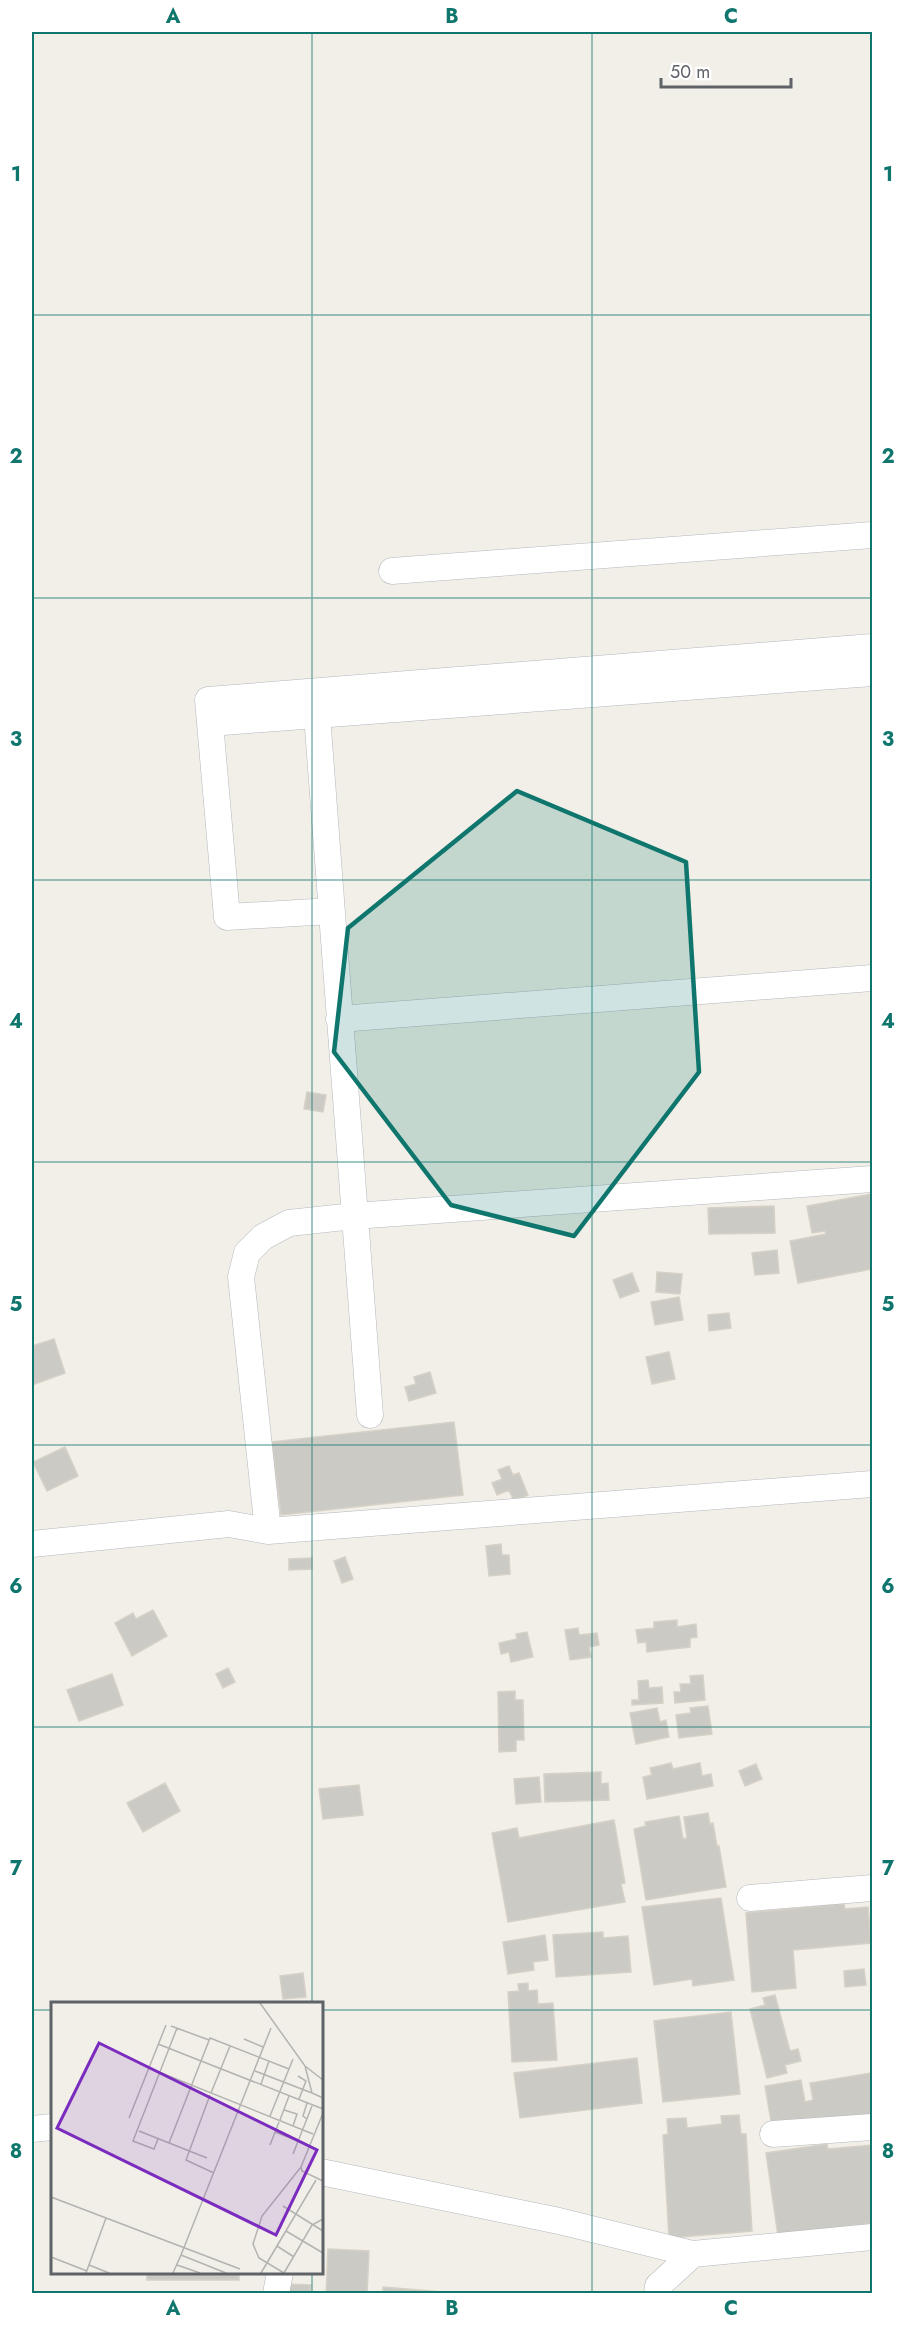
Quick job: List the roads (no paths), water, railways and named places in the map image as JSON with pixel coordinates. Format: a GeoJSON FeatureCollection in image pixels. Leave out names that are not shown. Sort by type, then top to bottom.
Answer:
{"type":"FeatureCollection","features":[{"type":"Feature","properties":{"kind":"street"},"geometry":{"type":"LineString","coordinates":[[392,571],[873,535]]}},
{"type":"Feature","properties":{"kind":"street"},"geometry":{"type":"LineString","coordinates":[[209,711],[873,647]]}},
{"type":"Feature","properties":{"kind":"street"},"geometry":{"type":"LineString","coordinates":[[209,711],[317,715],[873,673]]}},
{"type":"Feature","properties":{"kind":"street"},"geometry":{"type":"LineString","coordinates":[[209,711],[227,917],[331,911]]}},
{"type":"Feature","properties":{"kind":"street"},"geometry":{"type":"LineString","coordinates":[[317,715],[370,1415]]}},
{"type":"Feature","properties":{"kind":"street"},"geometry":{"type":"LineString","coordinates":[[339,1019],[873,978]]}},
{"type":"Feature","properties":{"kind":"street"},"geometry":{"type":"LineString","coordinates":[[268,1531],[241,1277],[247,1253],[263,1237],[289,1223],[354,1216],[873,1179]]}},
{"type":"Feature","properties":{"kind":"street"},"geometry":{"type":"LineString","coordinates":[[32,1544],[230,1524],[268,1531],[873,1484]]}},
{"type":"Feature","properties":{"kind":"street"},"geometry":{"type":"LineString","coordinates":[[750,1898],[873,1888]]}},
{"type":"Feature","properties":{"kind":"street"},"geometry":{"type":"LineString","coordinates":[[32,2129],[51,2127]]}},
{"type":"Feature","properties":{"kind":"street"},"geometry":{"type":"LineString","coordinates":[[773,2134],[873,2127]]}},
{"type":"Feature","properties":{"kind":"street"},"geometry":{"type":"LineString","coordinates":[[322,2172],[559,2222],[693,2254],[873,2237]]}},
{"type":"Feature","properties":{"kind":"street"},"geometry":{"type":"LineString","coordinates":[[657,2294],[658,2286],[693,2254]]}},
{"type":"Feature","properties":{"kind":"street"},"geometry":{"type":"LineString","coordinates":[[276,2294],[280,2274]]}}]}
